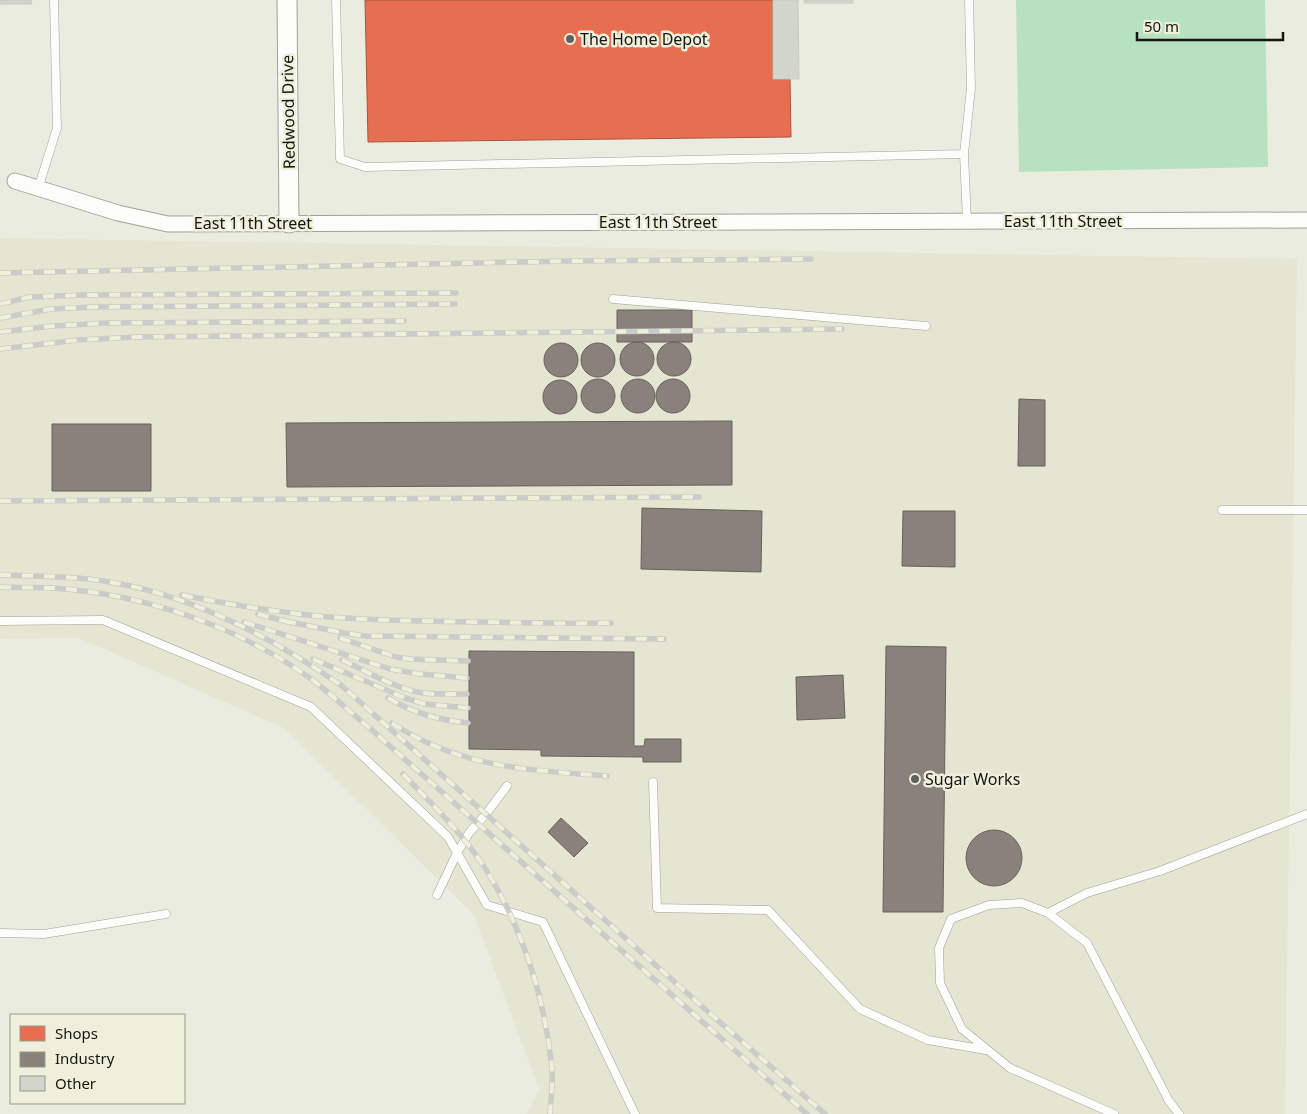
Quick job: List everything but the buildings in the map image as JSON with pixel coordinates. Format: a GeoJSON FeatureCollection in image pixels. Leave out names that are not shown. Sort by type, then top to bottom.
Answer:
{"type":"FeatureCollection","features":[{"type":"Feature","properties":{"kind":"street","name":"Redwood Drive"},"geometry":{"type":"LineString","coordinates":[[287,0],[289,223]]}},
{"type":"Feature","properties":{"kind":"street","name":"East 11th Street"},"geometry":{"type":"LineString","coordinates":[[15,181],[118,213],[168,224],[1307,220]]}},
{"type":"Feature","properties":{"kind":"lane"},"geometry":{"type":"LineString","coordinates":[[38,189],[57,128],[54,0]]}},
{"type":"Feature","properties":{"kind":"lane"},"geometry":{"type":"LineString","coordinates":[[336,0],[340,159],[365,167],[964,154]]}},
{"type":"Feature","properties":{"kind":"lane"},"geometry":{"type":"LineString","coordinates":[[966,221],[964,154],[971,88],[969,0]]}},
{"type":"Feature","properties":{"kind":"lane"},"geometry":{"type":"LineString","coordinates":[[613,300],[926,326]]}},
{"type":"Feature","properties":{"kind":"lane"},"geometry":{"type":"LineString","coordinates":[[1222,510],[1307,510]]}},
{"type":"Feature","properties":{"kind":"lane"},"geometry":{"type":"LineString","coordinates":[[0,621],[103,620],[311,707],[448,838],[487,905],[543,922],[635,1114]]}},
{"type":"Feature","properties":{"kind":"lane"},"geometry":{"type":"LineString","coordinates":[[653,782],[657,908],[768,910],[860,1009],[928,1040],[989,1050]]}},
{"type":"Feature","properties":{"kind":"lane"},"geometry":{"type":"LineString","coordinates":[[437,895],[469,833],[507,786]]}},
{"type":"Feature","properties":{"kind":"lane"},"geometry":{"type":"LineString","coordinates":[[1048,913],[1087,893],[1160,871],[1307,814]]}},
{"type":"Feature","properties":{"kind":"lane"},"geometry":{"type":"LineString","coordinates":[[1114,1114],[1010,1068],[962,1029],[940,983],[939,948],[951,918],[989,905],[1022,903],[1048,913],[1087,942],[1169,1102],[1179,1114]]}},
{"type":"Feature","properties":{"kind":"lane"},"geometry":{"type":"LineString","coordinates":[[0,933],[44,934],[166,914]]}},
{"type":"Feature","properties":{"kind":"shaded area"},"geometry":{"type":"Polygon","coordinates":[[[1016,0],[1265,0],[1268,167],[1019,172],[1016,0]]]}},
{"type":"Feature","properties":{"kind":"shaded area"},"geometry":{"type":"Polygon","coordinates":[[[0,238],[1297,259],[1285,1114],[527,1114],[539,1089],[474,915],[284,728],[79,638],[0,639],[0,238]]]}},
{"type":"Feature","properties":{"kind":"railway"},"geometry":{"type":"LineString","coordinates":[[0,273],[570,261],[811,259]]}},
{"type":"Feature","properties":{"kind":"railway"},"geometry":{"type":"LineString","coordinates":[[0,304],[30,297],[84,295],[456,293]]}},
{"type":"Feature","properties":{"kind":"railway"},"geometry":{"type":"LineString","coordinates":[[0,318],[51,309],[95,307],[455,304]]}},
{"type":"Feature","properties":{"kind":"railway"},"geometry":{"type":"LineString","coordinates":[[0,332],[106,323],[404,321]]}},
{"type":"Feature","properties":{"kind":"railway"},"geometry":{"type":"LineString","coordinates":[[0,349],[78,340],[137,337],[842,329]]}},
{"type":"Feature","properties":{"kind":"railway"},"geometry":{"type":"LineString","coordinates":[[0,501],[699,497]]}},
{"type":"Feature","properties":{"kind":"railway"},"geometry":{"type":"LineString","coordinates":[[0,575],[96,580],[172,597],[232,621],[316,668],[342,686],[825,1114]]}},
{"type":"Feature","properties":{"kind":"railway"},"geometry":{"type":"LineString","coordinates":[[0,587],[53,588],[122,597],[190,616],[223,629],[285,662],[314,681],[366,725],[807,1114]]}},
{"type":"Feature","properties":{"kind":"railway"},"geometry":{"type":"LineString","coordinates":[[182,595],[269,610],[345,618],[611,623]]}},
{"type":"Feature","properties":{"kind":"railway"},"geometry":{"type":"LineString","coordinates":[[258,614],[292,623]]}},
{"type":"Feature","properties":{"kind":"railway"},"geometry":{"type":"LineString","coordinates":[[285,621],[366,636],[664,639]]}},
{"type":"Feature","properties":{"kind":"railway"},"geometry":{"type":"LineString","coordinates":[[244,622],[390,669],[467,678]]}},
{"type":"Feature","properties":{"kind":"railway"},"geometry":{"type":"LineString","coordinates":[[340,638],[396,657],[468,661]]}},
{"type":"Feature","properties":{"kind":"railway"},"geometry":{"type":"LineString","coordinates":[[313,659],[405,698],[425,704],[468,708]]}},
{"type":"Feature","properties":{"kind":"railway"},"geometry":{"type":"LineString","coordinates":[[342,660],[388,682],[417,692],[467,694]]}},
{"type":"Feature","properties":{"kind":"railway"},"geometry":{"type":"LineString","coordinates":[[388,698],[426,715],[468,723]]}},
{"type":"Feature","properties":{"kind":"railway"},"geometry":{"type":"LineString","coordinates":[[392,723],[418,738],[469,758],[550,772],[607,776]]}},
{"type":"Feature","properties":{"kind":"railway"},"geometry":{"type":"LineString","coordinates":[[403,774],[445,818],[483,865],[497,888],[520,937],[530,963],[549,1042],[552,1074],[550,1114]]}},
{"type":"Feature","properties":{"kind":"place","name":"The Home Depot"},"geometry":{"type":"Point","coordinates":[570,39]}},
{"type":"Feature","properties":{"kind":"place","name":"Sugar Works"},"geometry":{"type":"Point","coordinates":[915,779]}}]}
